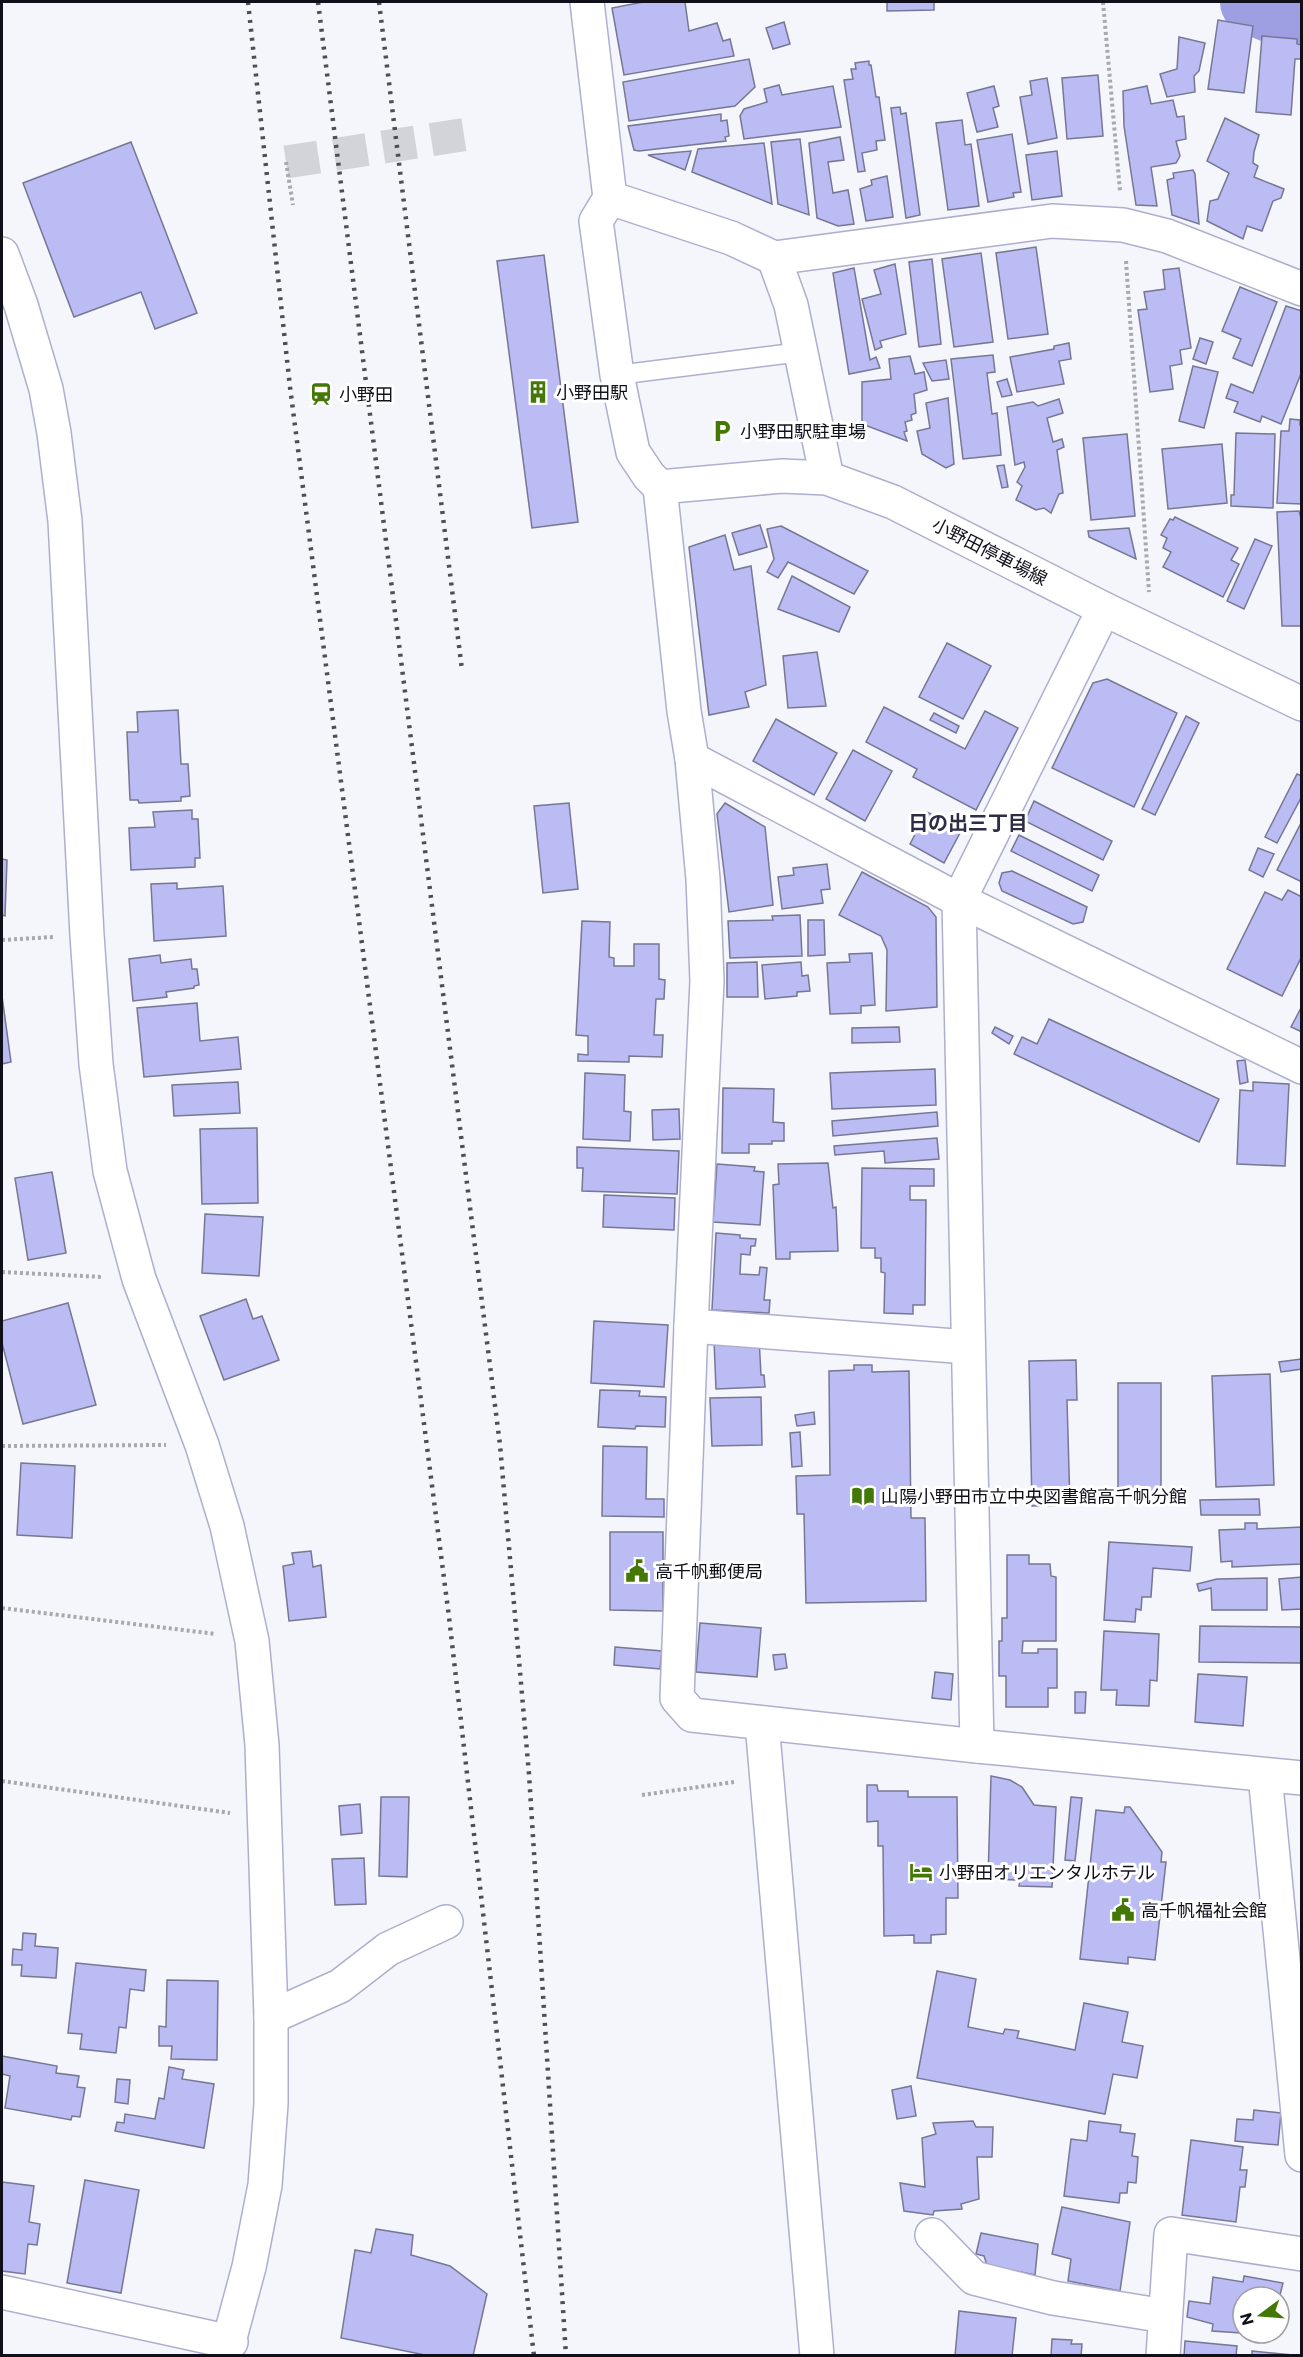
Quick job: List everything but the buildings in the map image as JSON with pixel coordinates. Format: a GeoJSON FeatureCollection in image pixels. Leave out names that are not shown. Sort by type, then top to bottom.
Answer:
{"type":"FeatureCollection","features":[{"type":"Feature","properties":{"kind":"street"},"geometry":{"type":"LineString","coordinates":[[586,2],[610,198],[596,222],[616,375],[633,452],[649,476],[660,487],[684,711],[692,759],[703,879],[707,981],[677,1698],[692,1715],[1302,1778]]}},
{"type":"Feature","properties":{"kind":"street"},"geometry":{"type":"LineString","coordinates":[[610,198],[731,238],[774,258],[1052,220],[1123,225],[1167,236],[1302,290]]}},
{"type":"Feature","properties":{"kind":"street"},"geometry":{"type":"LineString","coordinates":[[2,254],[21,305],[45,389],[54,433],[65,520],[87,935],[96,1064],[110,1171],[139,1279],[202,1445],[227,1526],[252,1641],[262,1745],[271,2016],[271,2104],[265,2185],[249,2267],[228,2349],[2,2292]]}},
{"type":"Feature","properties":{"kind":"street"},"geometry":{"type":"LineString","coordinates":[[774,258],[791,305],[827,477]]}},
{"type":"Feature","properties":{"kind":"street","name":"小野田停車場線"},"geometry":{"type":"LineString","coordinates":[[660,487],[782,476],[827,477],[893,502],[1104,609],[1302,704]]}},
{"type":"Feature","properties":{"kind":"street"},"geometry":{"type":"LineString","coordinates":[[977,1746],[959,900],[1104,609]]}},
{"type":"Feature","properties":{"kind":"street"},"geometry":{"type":"LineString","coordinates":[[692,759],[959,900],[1302,1067]]}},
{"type":"Feature","properties":{"kind":"street"},"geometry":{"type":"LineString","coordinates":[[691,1326],[968,1347]]}},
{"type":"Feature","properties":{"kind":"street"},"geometry":{"type":"LineString","coordinates":[[762,1723],[818,2355]]}},
{"type":"Feature","properties":{"kind":"street"},"geometry":{"type":"LineString","coordinates":[[1265,1775],[1302,2155]]}},
{"type":"Feature","properties":{"kind":"street"},"geometry":{"type":"LineString","coordinates":[[271,2016],[340,1986],[388,1949],[446,1922]]}},
{"type":"Feature","properties":{"kind":"street"},"geometry":{"type":"LineString","coordinates":[[1164,2355],[1171,2234],[1302,2254]]}},
{"type":"Feature","properties":{"kind":"street"},"geometry":{"type":"LineString","coordinates":[[933,2235],[974,2278],[1053,2298],[1165,2316]]}},
{"type":"Feature","properties":{"kind":"lane"},"geometry":{"type":"LineString","coordinates":[[616,375],[801,352]]}},
{"type":"Feature","properties":{"kind":"path"},"geometry":{"type":"LineString","coordinates":[[1102,2],[1123,225],[1151,632]]}},
{"type":"Feature","properties":{"kind":"path"},"geometry":{"type":"LineString","coordinates":[[286,162],[293,205]]}},
{"type":"Feature","properties":{"kind":"path"},"geometry":{"type":"LineString","coordinates":[[2,940],[87,935]]}},
{"type":"Feature","properties":{"kind":"path"},"geometry":{"type":"LineString","coordinates":[[2,1272],[139,1279]]}},
{"type":"Feature","properties":{"kind":"path"},"geometry":{"type":"LineString","coordinates":[[2,1446],[202,1445]]}},
{"type":"Feature","properties":{"kind":"path"},"geometry":{"type":"LineString","coordinates":[[2,1608],[184,1629],[252,1641]]}},
{"type":"Feature","properties":{"kind":"path"},"geometry":{"type":"LineString","coordinates":[[642,1796],[767,1778]]}},
{"type":"Feature","properties":{"kind":"path"},"geometry":{"type":"LineString","coordinates":[[2,1781],[264,1818]]}},
{"type":"Feature","properties":{"kind":"waterway"},"geometry":{"type":"LineString","coordinates":[[1253,2],[1302,22]]}},
{"type":"Feature","properties":{"kind":"tunnel"},"geometry":{"type":"LineString","coordinates":[[286,162],[468,134]]}},
{"type":"Feature","properties":{"kind":"railway"},"geometry":{"type":"LineString","coordinates":[[248,2],[290,387],[449,1617],[534,2356]]}},
{"type":"Feature","properties":{"kind":"railway"},"geometry":{"type":"LineString","coordinates":[[318,2],[500,1445],[529,1774],[566,2356]]}},
{"type":"Feature","properties":{"kind":"railway"},"geometry":{"type":"LineString","coordinates":[[379,2],[462,670]]}},
{"type":"Feature","properties":{"kind":"place","name":"小野田駅"},"geometry":{"type":"Point","coordinates":[538,392]}},
{"type":"Feature","properties":{"kind":"place","name":"小野田"},"geometry":{"type":"Point","coordinates":[321,394]}},
{"type":"Feature","properties":{"kind":"place","name":"小野田駅駐車場"},"geometry":{"type":"Point","coordinates":[722,431]}},
{"type":"Feature","properties":{"kind":"place","name":"山陽小野田市立中央図書館高千帆分館"},"geometry":{"type":"Point","coordinates":[863,1496]}},
{"type":"Feature","properties":{"kind":"place","name":"高千帆郵便局"},"geometry":{"type":"Point","coordinates":[637,1571]}},
{"type":"Feature","properties":{"kind":"place","name":"小野田オリエンタルホテル"},"geometry":{"type":"Point","coordinates":[921,1872]}},
{"type":"Feature","properties":{"kind":"place","name":"高千帆福祉会館"},"geometry":{"type":"Point","coordinates":[1123,1910]}},
{"type":"Feature","properties":{"kind":"district","name":"日の出三丁目"},"geometry":{"type":"Point","coordinates":[968,822]}}]}
